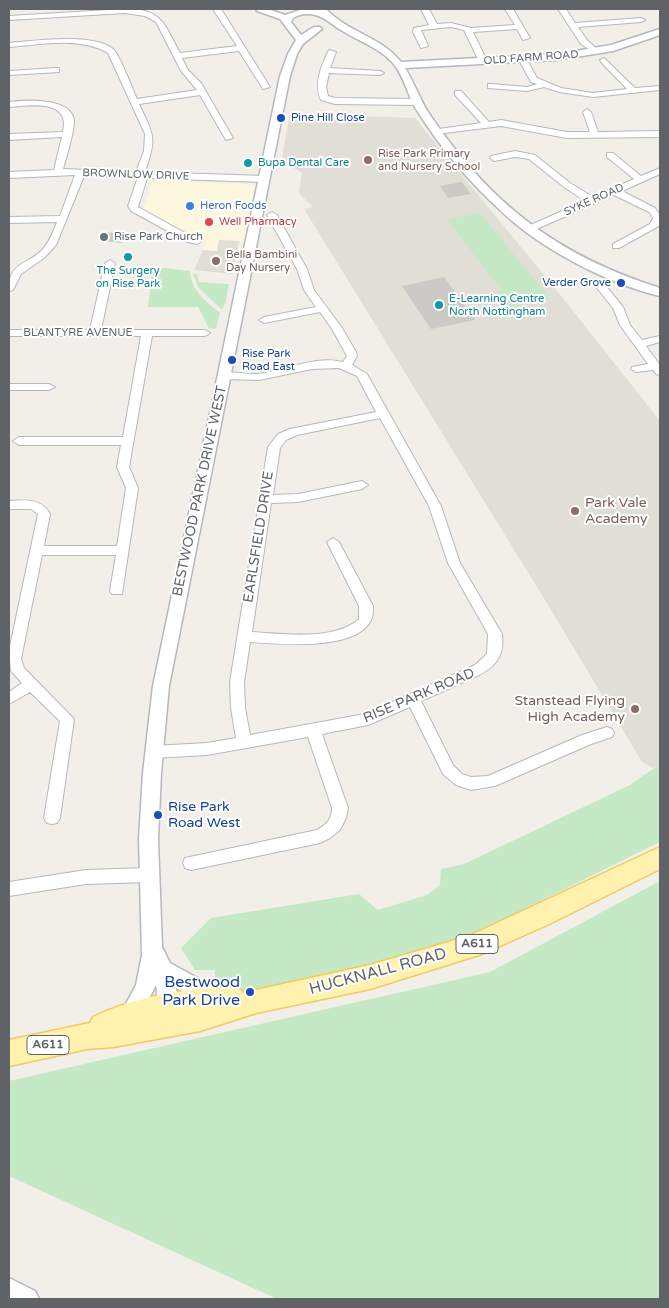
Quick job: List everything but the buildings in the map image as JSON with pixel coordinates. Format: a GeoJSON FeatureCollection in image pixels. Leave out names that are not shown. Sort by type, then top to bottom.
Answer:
{"type":"FeatureCollection","features":[{"type":"Feature","properties":{"kind":"main road","name":"HUCKNALL ROAD"},"geometry":{"type":"LineString","coordinates":[[154,1017],[200,1018],[256,1001],[370,977],[473,946],[538,917],[660,857]]}},
{"type":"Feature","properties":{"kind":"main road","name":"HUCKNALL ROAD"},"geometry":{"type":"LineString","coordinates":[[9,1053],[87,1036],[113,1034],[154,1017],[216,1000],[256,1001]]}},
{"type":"Feature","properties":{"kind":"street"},"geometry":{"type":"LineString","coordinates":[[217,9],[242,48],[265,78],[266,87]]}},
{"type":"Feature","properties":{"kind":"street"},"geometry":{"type":"LineString","coordinates":[[260,9],[271,12],[302,11],[326,14],[352,32],[384,50],[404,69],[416,102],[491,196],[529,229],[594,266],[659,289]]}},
{"type":"Feature","properties":{"kind":"street"},"geometry":{"type":"LineString","coordinates":[[425,9],[434,26]]}},
{"type":"Feature","properties":{"kind":"street"},"geometry":{"type":"LineString","coordinates":[[562,9],[584,42],[596,52]]}},
{"type":"Feature","properties":{"kind":"street"},"geometry":{"type":"LineString","coordinates":[[9,18],[118,11],[143,13],[159,21],[185,71],[197,83],[229,138]]}},
{"type":"Feature","properties":{"kind":"street"},"geometry":{"type":"LineString","coordinates":[[302,11],[289,16],[288,23],[300,40],[318,28],[327,25],[326,14]]}},
{"type":"Feature","properties":{"kind":"street"},"geometry":{"type":"LineString","coordinates":[[508,11],[526,38]]}},
{"type":"Feature","properties":{"kind":"street"},"geometry":{"type":"LineString","coordinates":[[271,12],[288,23],[304,29],[318,28],[352,32]]}},
{"type":"Feature","properties":{"kind":"street"},"geometry":{"type":"LineString","coordinates":[[572,25],[641,20]]}},
{"type":"Feature","properties":{"kind":"street"},"geometry":{"type":"LineString","coordinates":[[424,46],[417,32],[422,27],[456,25],[469,30],[520,27]]}},
{"type":"Feature","properties":{"kind":"street"},"geometry":{"type":"LineString","coordinates":[[469,30],[483,61]]}},
{"type":"Feature","properties":{"kind":"street","name":"OLD FARM ROAD"},"geometry":{"type":"LineString","coordinates":[[404,69],[427,64],[557,58],[596,52],[660,32]]}},
{"type":"Feature","properties":{"kind":"street","name":"BESTWOOD PARK DRIVE WEST"},"geometry":{"type":"LineString","coordinates":[[152,949],[149,874],[150,781],[160,686],[285,76],[291,57],[300,40]]}},
{"type":"Feature","properties":{"kind":"street"},"geometry":{"type":"LineString","coordinates":[[9,45],[74,42],[93,44],[107,48],[111,52],[147,128],[150,140],[133,206],[134,209],[193,240],[177,244]]}},
{"type":"Feature","properties":{"kind":"street"},"geometry":{"type":"LineString","coordinates":[[177,56],[242,48]]}},
{"type":"Feature","properties":{"kind":"street"},"geometry":{"type":"LineString","coordinates":[[333,54],[325,70],[322,93],[327,99],[416,102]]}},
{"type":"Feature","properties":{"kind":"street"},"geometry":{"type":"LineString","coordinates":[[523,60],[532,78],[559,90],[593,95],[660,88]]}},
{"type":"Feature","properties":{"kind":"street"},"geometry":{"type":"LineString","coordinates":[[604,63],[633,91]]}},
{"type":"Feature","properties":{"kind":"street"},"geometry":{"type":"LineString","coordinates":[[9,73],[56,70]]}},
{"type":"Feature","properties":{"kind":"street"},"geometry":{"type":"LineString","coordinates":[[325,70],[375,72]]}},
{"type":"Feature","properties":{"kind":"street"},"geometry":{"type":"LineString","coordinates":[[497,87],[527,89],[542,84]]}},
{"type":"Feature","properties":{"kind":"street"},"geometry":{"type":"LineString","coordinates":[[134,102],[202,92]]}},
{"type":"Feature","properties":{"kind":"street"},"geometry":{"type":"LineString","coordinates":[[462,95],[486,124]]}},
{"type":"Feature","properties":{"kind":"street"},"geometry":{"type":"LineString","coordinates":[[9,104],[37,103],[51,105],[61,109],[69,117],[58,172]]}},
{"type":"Feature","properties":{"kind":"street"},"geometry":{"type":"LineString","coordinates":[[585,115],[595,134]]}},
{"type":"Feature","properties":{"kind":"street"},"geometry":{"type":"LineString","coordinates":[[439,132],[486,124],[508,123],[560,134],[660,134]]}},
{"type":"Feature","properties":{"kind":"street"},"geometry":{"type":"LineString","coordinates":[[9,137],[66,134]]}},
{"type":"Feature","properties":{"kind":"street"},"geometry":{"type":"LineString","coordinates":[[502,158],[515,154],[532,157],[567,185],[592,201]]}},
{"type":"Feature","properties":{"kind":"street"},"geometry":{"type":"LineString","coordinates":[[610,158],[640,179]]}},
{"type":"Feature","properties":{"kind":"street","name":"BROWNLOW DRIVE"},"geometry":{"type":"LineString","coordinates":[[9,175],[58,172],[264,179]]}},
{"type":"Feature","properties":{"kind":"street","name":"SYKE ROAD"},"geometry":{"type":"LineString","coordinates":[[529,229],[640,179],[660,172]]}},
{"type":"Feature","properties":{"kind":"street"},"geometry":{"type":"LineString","coordinates":[[9,285],[17,271],[50,247],[81,173]]}},
{"type":"Feature","properties":{"kind":"street"},"geometry":{"type":"LineString","coordinates":[[614,191],[652,210],[658,218],[654,226],[618,242]]}},
{"type":"Feature","properties":{"kind":"street"},"geometry":{"type":"LineString","coordinates":[[224,376],[254,377],[324,365],[346,366],[352,356],[337,328],[308,290],[302,269],[274,228],[272,216]]}},
{"type":"Feature","properties":{"kind":"street"},"geometry":{"type":"LineString","coordinates":[[9,220],[62,219]]}},
{"type":"Feature","properties":{"kind":"street"},"geometry":{"type":"LineString","coordinates":[[95,333],[112,267]]}},
{"type":"Feature","properties":{"kind":"street"},"geometry":{"type":"LineString","coordinates":[[603,286],[620,310],[625,325],[657,369]]}},
{"type":"Feature","properties":{"kind":"street"},"geometry":{"type":"LineString","coordinates":[[264,320],[322,309]]}},
{"type":"Feature","properties":{"kind":"street","name":"BLANTYRE AVENUE"},"geometry":{"type":"LineString","coordinates":[[9,333],[197,335]]}},
{"type":"Feature","properties":{"kind":"street","name":"BLANTYRE AVENUE"},"geometry":{"type":"LineString","coordinates":[[118,591],[132,488],[131,481],[123,470],[147,333]]}},
{"type":"Feature","properties":{"kind":"street"},"geometry":{"type":"LineString","coordinates":[[639,344],[660,339]]}},
{"type":"Feature","properties":{"kind":"street","name":"RISE PARK ROAD"},"geometry":{"type":"LineString","coordinates":[[153,752],[206,749],[368,719],[480,670],[493,659],[497,645],[495,634],[454,563],[435,506],[361,374],[346,366]]}},
{"type":"Feature","properties":{"kind":"street"},"geometry":{"type":"LineString","coordinates":[[636,369],[657,369]]}},
{"type":"Feature","properties":{"kind":"street"},"geometry":{"type":"LineString","coordinates":[[9,387],[49,387]]}},
{"type":"Feature","properties":{"kind":"street","name":"EARLSFIELD DRIVE"},"geometry":{"type":"LineString","coordinates":[[244,742],[236,693],[274,447],[282,437],[294,432],[383,414]]}},
{"type":"Feature","properties":{"kind":"street"},"geometry":{"type":"LineString","coordinates":[[26,439],[128,441]]}},
{"type":"Feature","properties":{"kind":"street"},"geometry":{"type":"LineString","coordinates":[[265,499],[298,498],[362,485]]}},
{"type":"Feature","properties":{"kind":"street"},"geometry":{"type":"LineString","coordinates":[[9,505],[34,505],[43,511],[37,550],[14,659],[18,671],[64,715],[67,722],[52,818]]}},
{"type":"Feature","properties":{"kind":"street"},"geometry":{"type":"LineString","coordinates":[[244,637],[318,638],[346,632],[362,624],[367,614],[366,606],[333,542]]}},
{"type":"Feature","properties":{"kind":"street"},"geometry":{"type":"LineString","coordinates":[[37,550],[123,551]]}},
{"type":"Feature","properties":{"kind":"street"},"geometry":{"type":"LineString","coordinates":[[9,699],[31,684]]}},
{"type":"Feature","properties":{"kind":"street"},"geometry":{"type":"LineString","coordinates":[[413,699],[448,769],[453,775],[466,782],[482,784],[490,782],[587,739],[607,733]]}},
{"type":"Feature","properties":{"kind":"street"},"geometry":{"type":"LineString","coordinates":[[191,864],[320,836],[334,828],[340,815],[340,808],[312,730]]}},
{"type":"Feature","properties":{"kind":"street"},"geometry":{"type":"LineString","coordinates":[[9,889],[86,877],[149,874]]}},
{"type":"Feature","properties":{"kind":"street"},"geometry":{"type":"LineString","coordinates":[[152,949],[163,970],[216,1000]]}},
{"type":"Feature","properties":{"kind":"street"},"geometry":{"type":"LineString","coordinates":[[152,949],[146,984],[140,1000],[154,1017]]}},
{"type":"Feature","properties":{"kind":"street"},"geometry":{"type":"LineString","coordinates":[[154,1017],[163,970]]}},
{"type":"Feature","properties":{"kind":"street"},"geometry":{"type":"LineString","coordinates":[[9,1290],[27,1299]]}},
{"type":"Feature","properties":{"kind":"shaded area","name":"Park Vale Academy"},"geometry":{"type":"Polygon","coordinates":[[[290,114],[415,118],[558,292],[660,421],[660,764],[653,768],[642,762],[545,600],[304,209],[313,207],[299,193],[302,173],[286,163],[286,158],[282,158],[290,114]]]}},
{"type":"Feature","properties":{"kind":"shaded area"},"geometry":{"type":"Polygon","coordinates":[[[153,180],[258,185],[245,241],[220,240],[217,251],[203,250],[206,242],[143,210],[153,180]]]}},
{"type":"Feature","properties":{"kind":"shaded area","name":"Bella Bambini Day Nursery"},"geometry":{"type":"Polygon","coordinates":[[[219,240],[239,241],[232,274],[194,270],[203,250],[217,251],[219,240]]]}},
{"type":"Feature","properties":{"kind":"green space"},"geometry":{"type":"Polygon","coordinates":[[[480,213],[550,299],[509,307],[497,292],[502,291],[447,219],[480,213]]]}},
{"type":"Feature","properties":{"kind":"green space"},"geometry":{"type":"Polygon","coordinates":[[[153,267],[190,271],[196,290],[220,313],[216,329],[209,328],[198,307],[148,307],[153,267]]]}},
{"type":"Feature","properties":{"kind":"green space"},"geometry":{"type":"Polygon","coordinates":[[[193,273],[197,274],[199,282],[229,284],[226,301],[222,310],[198,287],[193,273]]]}},
{"type":"Feature","properties":{"kind":"green space"},"geometry":{"type":"Polygon","coordinates":[[[660,764],[660,842],[471,935],[435,949],[375,967],[244,994],[215,995],[215,970],[195,970],[181,948],[211,918],[359,894],[378,910],[427,895],[440,885],[441,869],[464,864],[630,785],[660,764]]]}},
{"type":"Feature","properties":{"kind":"green space"},"geometry":{"type":"Polygon","coordinates":[[[660,881],[660,1299],[277,1299],[9,1176],[9,1081],[490,972],[660,881]]]}},
{"type":"Feature","properties":{"kind":"place","name":"Pine Hill Close"},"geometry":{"type":"Point","coordinates":[281,118]}},
{"type":"Feature","properties":{"kind":"place","name":"Rise Park Primary and Nursery School"},"geometry":{"type":"Point","coordinates":[368,160]}},
{"type":"Feature","properties":{"kind":"place","name":"Bupa Dental Care"},"geometry":{"type":"Point","coordinates":[248,163]}},
{"type":"Feature","properties":{"kind":"place","name":"Heron Foods"},"geometry":{"type":"Point","coordinates":[190,206]}},
{"type":"Feature","properties":{"kind":"place","name":"Well Pharmacy"},"geometry":{"type":"Point","coordinates":[209,222]}},
{"type":"Feature","properties":{"kind":"place","name":"Rise Park Church"},"geometry":{"type":"Point","coordinates":[104,237]}},
{"type":"Feature","properties":{"kind":"place","name":"The Surgery on Rise Park"},"geometry":{"type":"Point","coordinates":[128,257]}},
{"type":"Feature","properties":{"kind":"place","name":"Bella Bambini Day Nursery"},"geometry":{"type":"Point","coordinates":[216,261]}},
{"type":"Feature","properties":{"kind":"place","name":"Verder Grove"},"geometry":{"type":"Point","coordinates":[621,283]}},
{"type":"Feature","properties":{"kind":"place","name":"E-Learning Centre North Nottingham"},"geometry":{"type":"Point","coordinates":[439,305]}},
{"type":"Feature","properties":{"kind":"place","name":"Rise Park Road East"},"geometry":{"type":"Point","coordinates":[232,360]}},
{"type":"Feature","properties":{"kind":"place","name":"Park Vale Academy"},"geometry":{"type":"Point","coordinates":[575,511]}},
{"type":"Feature","properties":{"kind":"place","name":"Stanstead Flying High Academy"},"geometry":{"type":"Point","coordinates":[635,709]}},
{"type":"Feature","properties":{"kind":"place","name":"Rise Park Road West"},"geometry":{"type":"Point","coordinates":[158,815]}},
{"type":"Feature","properties":{"kind":"place","name":"Bestwood Park Drive"},"geometry":{"type":"Point","coordinates":[250,992]}}]}
